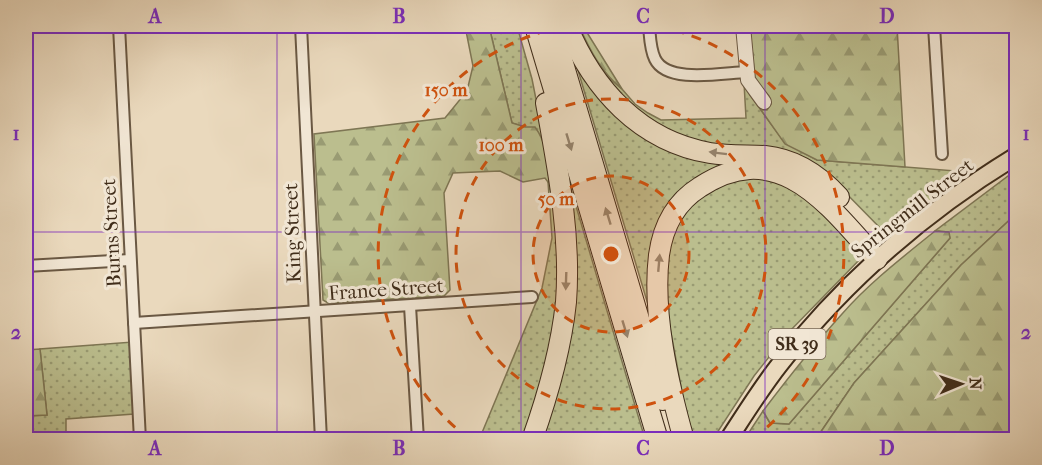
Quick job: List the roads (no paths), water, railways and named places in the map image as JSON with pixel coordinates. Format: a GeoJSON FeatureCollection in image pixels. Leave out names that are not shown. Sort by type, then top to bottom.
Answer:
{"type":"FeatureCollection","features":[{"type":"Feature","properties":{"kind":"highway"},"geometry":{"type":"LineString","coordinates":[[526,26],[545,98],[554,145],[565,221],[567,254],[566,302],[557,360],[532,440]]}},
{"type":"Feature","properties":{"kind":"highway"},"geometry":{"type":"LineString","coordinates":[[535,26],[674,435]]}},
{"type":"Feature","properties":{"kind":"highway"},"geometry":{"type":"LineString","coordinates":[[552,26],[674,435]]}},
{"type":"Feature","properties":{"kind":"highway"},"geometry":{"type":"LineString","coordinates":[[567,26],[579,52],[598,83],[638,123],[669,141],[699,151],[777,158],[807,170],[831,189],[882,254]]}},
{"type":"Feature","properties":{"kind":"highway"},"geometry":{"type":"LineString","coordinates":[[674,435],[658,274],[662,237],[668,222],[679,205],[693,191],[713,178],[742,170],[763,170],[791,177],[814,191],[882,254]]}},
{"type":"Feature","properties":{"kind":"main road","name":"Springmill Street"},"geometry":{"type":"LineString","coordinates":[[728,440],[780,364],[839,297],[882,254],[953,198],[1017,156]]}},
{"type":"Feature","properties":{"kind":"street","name":"Burns Street"},"geometry":{"type":"LineString","coordinates":[[119,26],[140,440]]}},
{"type":"Feature","properties":{"kind":"street","name":"King Street"},"geometry":{"type":"LineString","coordinates":[[301,26],[321,440]]}},
{"type":"Feature","properties":{"kind":"street"},"geometry":{"type":"LineString","coordinates":[[649,26],[656,60],[670,72],[690,75],[746,72]]}},
{"type":"Feature","properties":{"kind":"street"},"geometry":{"type":"LineString","coordinates":[[743,26],[746,72],[752,87],[764,102]]}},
{"type":"Feature","properties":{"kind":"street"},"geometry":{"type":"LineString","coordinates":[[934,26],[942,154]]}},
{"type":"Feature","properties":{"kind":"street"},"geometry":{"type":"LineString","coordinates":[[26,266],[130,260]]}},
{"type":"Feature","properties":{"kind":"street","name":"France Street"},"geometry":{"type":"LineString","coordinates":[[134,323],[532,297]]}},
{"type":"Feature","properties":{"kind":"street"},"geometry":{"type":"LineString","coordinates":[[410,306],[418,440]]}}]}
